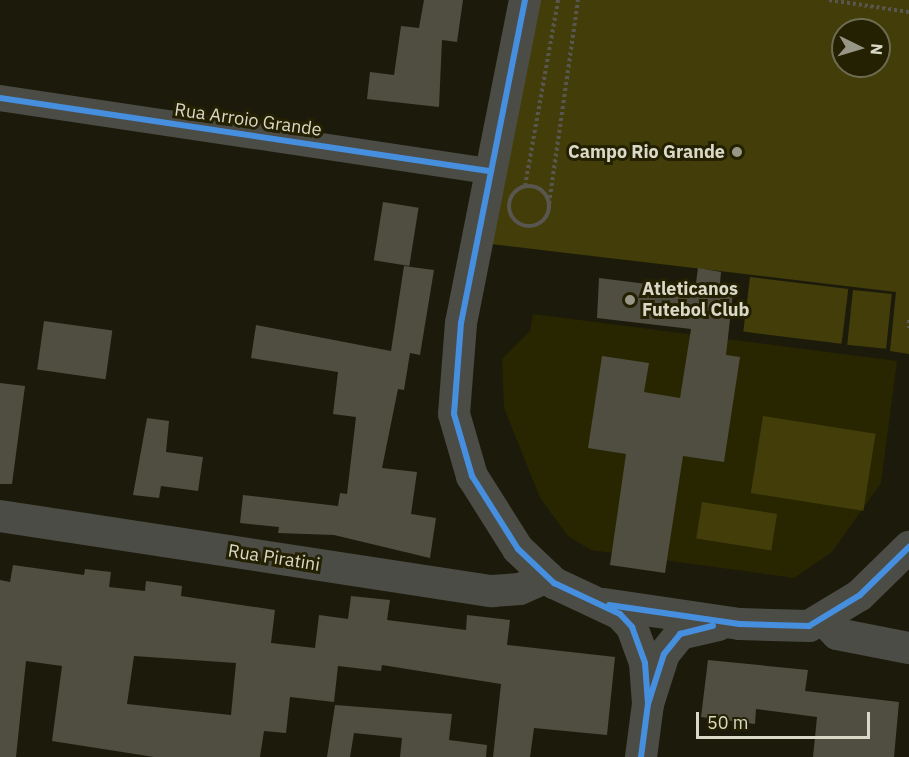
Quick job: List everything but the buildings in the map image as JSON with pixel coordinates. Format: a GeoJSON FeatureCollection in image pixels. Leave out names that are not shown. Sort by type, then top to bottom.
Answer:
{"type":"FeatureCollection","features":[{"type":"Feature","properties":{"kind":"street"},"geometry":{"type":"LineString","coordinates":[[525,0],[461,323],[454,414],[482,497],[518,549],[547,577],[600,604],[633,627],[645,663],[648,704]]}},
{"type":"Feature","properties":{"kind":"street","name":"Rua Arroio Grande"},"geometry":{"type":"LineString","coordinates":[[0,98],[491,171]]}},
{"type":"Feature","properties":{"kind":"street","name":"Rua Piratini"},"geometry":{"type":"LineString","coordinates":[[0,516],[492,591],[520,589],[547,577]]}},
{"type":"Feature","properties":{"kind":"street"},"geometry":{"type":"LineString","coordinates":[[600,604],[740,624],[802,627],[824,620],[876,583],[909,547]]}},
{"type":"Feature","properties":{"kind":"street"},"geometry":{"type":"LineString","coordinates":[[824,620],[837,634],[909,648]]}},
{"type":"Feature","properties":{"kind":"street"},"geometry":{"type":"LineString","coordinates":[[641,757],[648,704],[664,654],[680,634],[693,627],[740,624]]}},
{"type":"Feature","properties":{"kind":"path"},"geometry":{"type":"LineString","coordinates":[[558,0],[525,186],[509,203],[515,221],[528,227],[541,223],[549,204],[578,0]]}},
{"type":"Feature","properties":{"kind":"path"},"geometry":{"type":"LineString","coordinates":[[831,0],[909,12]]}},
{"type":"Feature","properties":{"kind":"path"},"geometry":{"type":"LineString","coordinates":[[525,186],[538,188],[549,204]]}},
{"type":"Feature","properties":{"kind":"path"},"geometry":{"type":"LineString","coordinates":[[909,320],[909,328]]}},
{"type":"Feature","properties":{"kind":"shaded area","name":"Campo Rio Grande"},"geometry":{"type":"Polygon","coordinates":[[[538,0],[909,0],[909,354],[890,351],[896,292],[491,244],[538,0]]]}},
{"type":"Feature","properties":{"kind":"shaded area"},"geometry":{"type":"Polygon","coordinates":[[[750,277],[848,289],[842,344],[743,332],[750,277]]]}},
{"type":"Feature","properties":{"kind":"shaded area"},"geometry":{"type":"Polygon","coordinates":[[[853,290],[892,294],[886,349],[847,345],[853,290]]]}},
{"type":"Feature","properties":{"kind":"shaded area"},"geometry":{"type":"Polygon","coordinates":[[[533,314],[897,361],[881,483],[832,552],[794,578],[591,550],[568,536],[540,498],[504,408],[502,359],[530,331],[533,314]]]}},
{"type":"Feature","properties":{"kind":"shaded area"},"geometry":{"type":"Polygon","coordinates":[[[763,416],[876,434],[863,511],[751,493],[763,416]]]}},
{"type":"Feature","properties":{"kind":"shaded area"},"geometry":{"type":"Polygon","coordinates":[[[702,502],[777,514],[771,550],[696,539],[702,502]]]}},
{"type":"Feature","properties":{"kind":"cycle path"},"geometry":{"type":"LineString","coordinates":[[525,0],[461,323],[454,414],[472,476],[518,549],[554,583],[620,614],[632,627],[645,663],[648,704]]}},
{"type":"Feature","properties":{"kind":"cycle path"},"geometry":{"type":"LineString","coordinates":[[0,98],[491,171]]}},
{"type":"Feature","properties":{"kind":"cycle path"},"geometry":{"type":"LineString","coordinates":[[609,605],[740,624],[809,626],[860,595],[909,547]]}},
{"type":"Feature","properties":{"kind":"cycle path"},"geometry":{"type":"LineString","coordinates":[[641,757],[648,704],[664,654],[680,634],[713,626]]}},
{"type":"Feature","properties":{"kind":"place","name":"Campo Rio Grande"},"geometry":{"type":"Point","coordinates":[737,152]}},
{"type":"Feature","properties":{"kind":"place","name":"Atleticanos Futebol Club"},"geometry":{"type":"Point","coordinates":[630,300]}}]}
